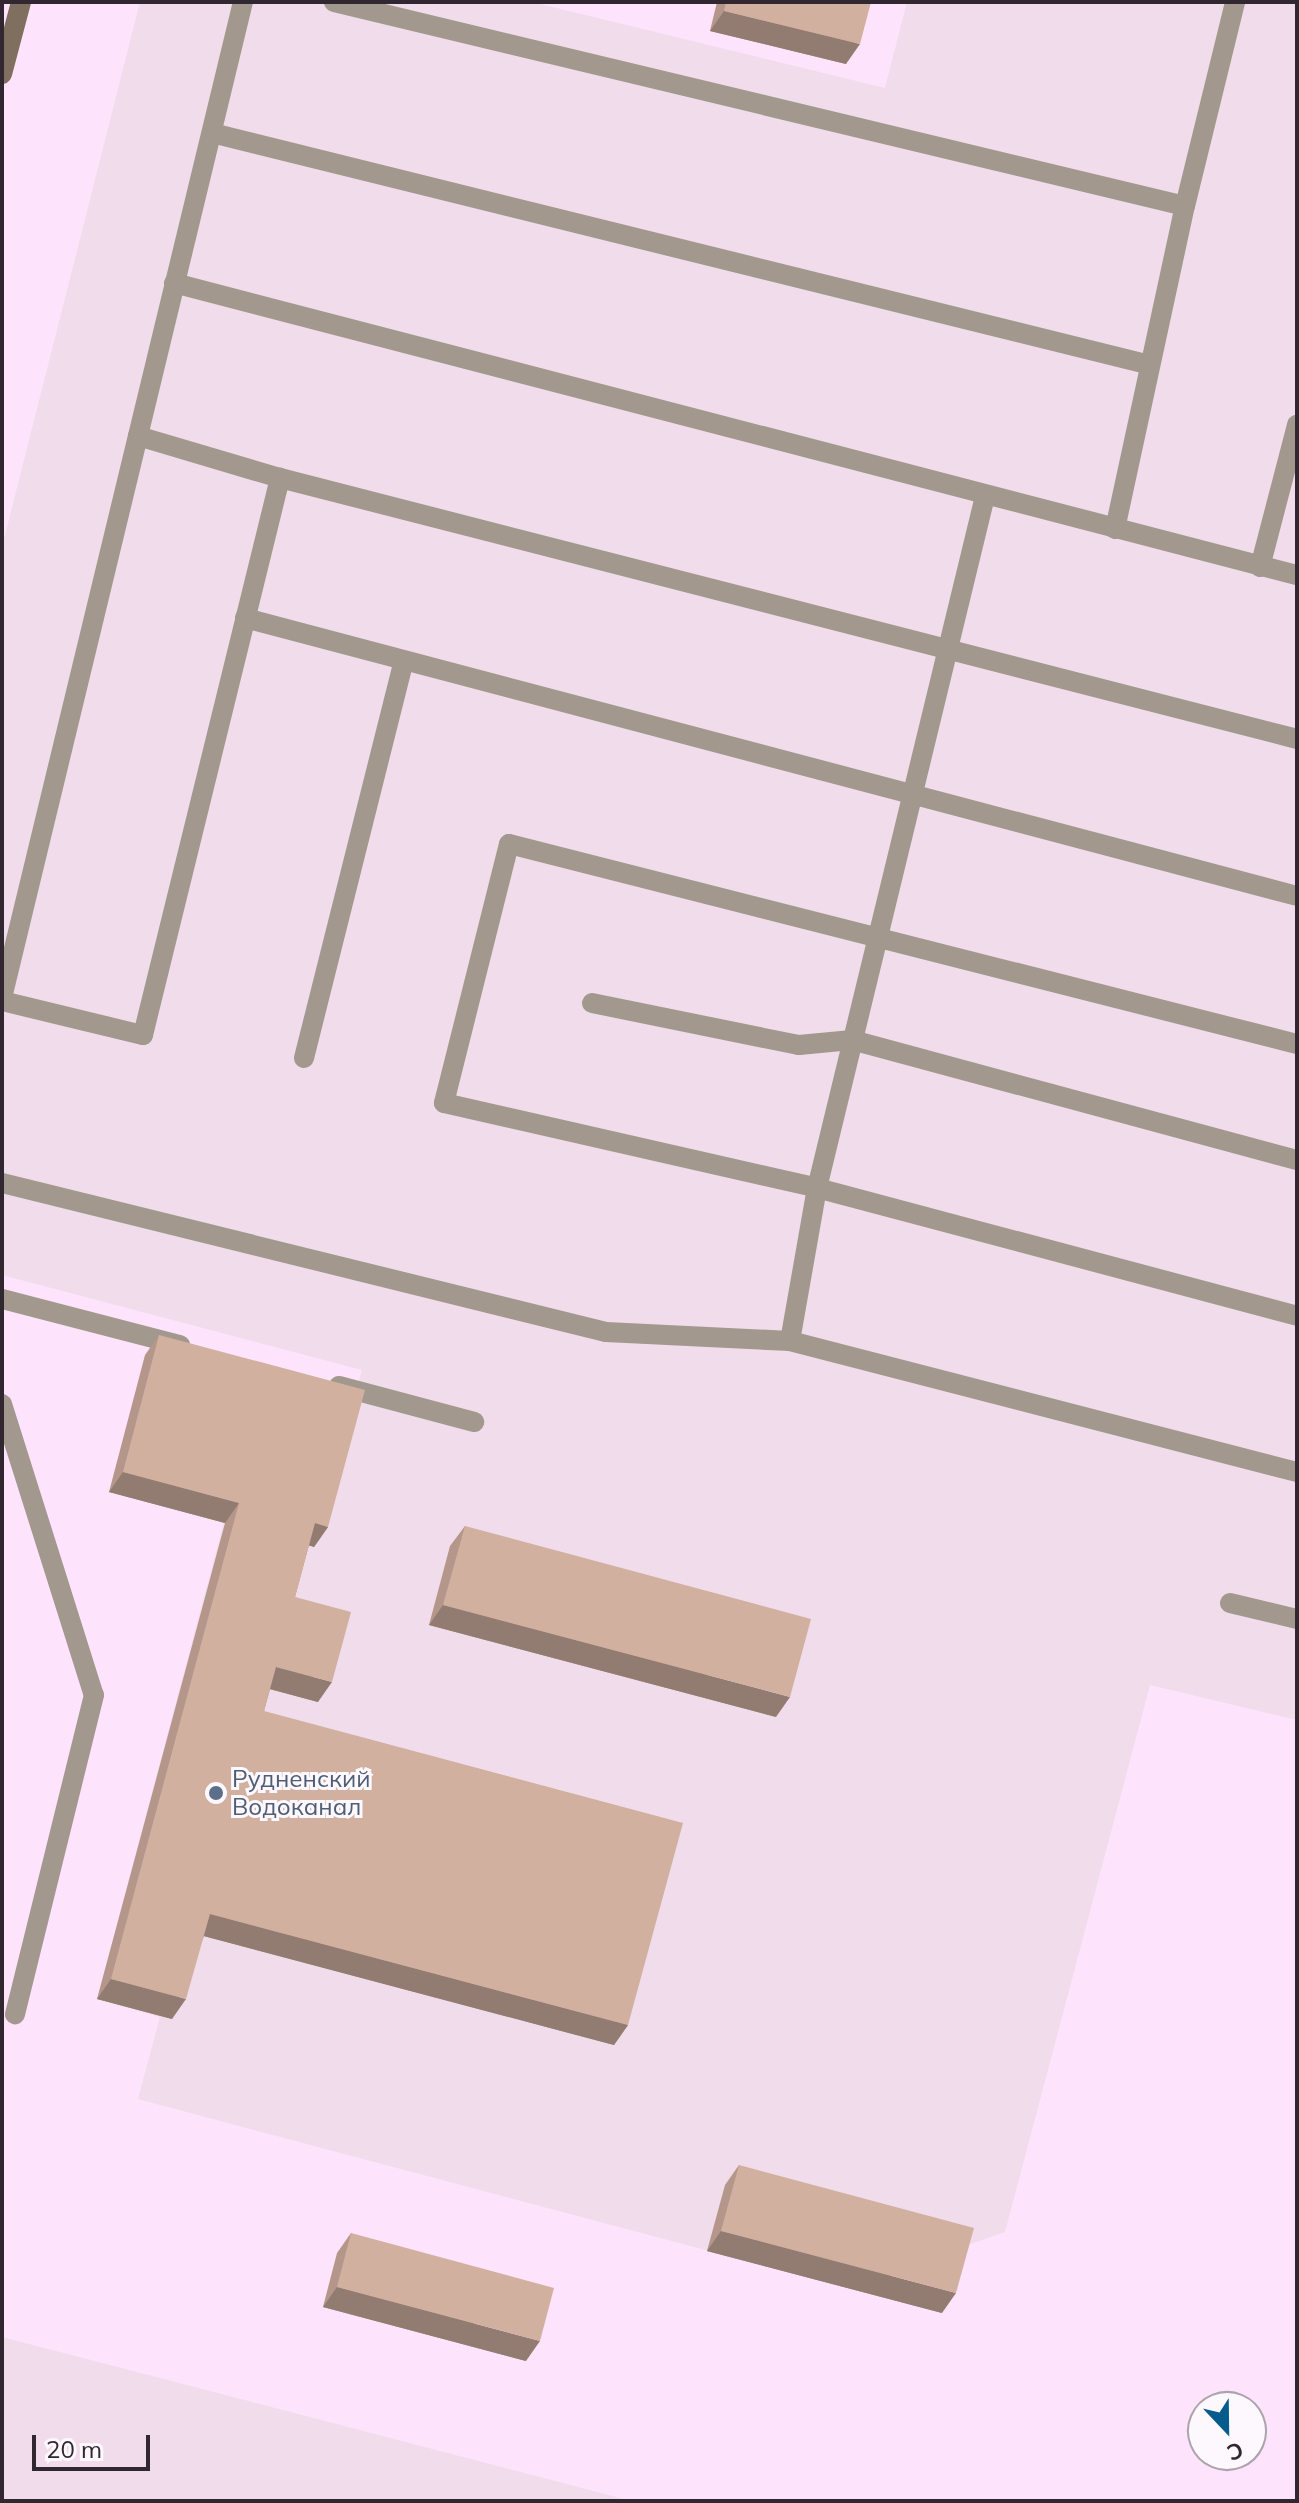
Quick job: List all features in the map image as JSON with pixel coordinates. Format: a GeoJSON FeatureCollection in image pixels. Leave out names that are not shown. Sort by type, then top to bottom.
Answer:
{"type":"FeatureCollection","features":[{"type":"Feature","properties":{"kind":"street"},"geometry":{"type":"LineString","coordinates":[[2,74],[21,2]]}},
{"type":"Feature","properties":{"kind":"lane"},"geometry":{"type":"LineString","coordinates":[[243,2],[2,1000],[143,1035],[280,478]]}},
{"type":"Feature","properties":{"kind":"lane"},"geometry":{"type":"LineString","coordinates":[[334,2],[1185,206]]}},
{"type":"Feature","properties":{"kind":"lane"},"geometry":{"type":"LineString","coordinates":[[1115,529],[1185,206],[1235,2]]}},
{"type":"Feature","properties":{"kind":"lane"},"geometry":{"type":"LineString","coordinates":[[212,133],[1150,365]]}},
{"type":"Feature","properties":{"kind":"lane"},"geometry":{"type":"LineString","coordinates":[[174,283],[1297,575]]}},
{"type":"Feature","properties":{"kind":"lane"},"geometry":{"type":"LineString","coordinates":[[1260,567],[1297,425]]}},
{"type":"Feature","properties":{"kind":"lane"},"geometry":{"type":"LineString","coordinates":[[138,436],[280,478],[1297,739]]}},
{"type":"Feature","properties":{"kind":"lane"},"geometry":{"type":"LineString","coordinates":[[790,1341],[817,1188],[985,496]]}},
{"type":"Feature","properties":{"kind":"lane"},"geometry":{"type":"LineString","coordinates":[[245,618],[1297,896]]}},
{"type":"Feature","properties":{"kind":"lane"},"geometry":{"type":"LineString","coordinates":[[304,1058],[404,661]]}},
{"type":"Feature","properties":{"kind":"lane"},"geometry":{"type":"LineString","coordinates":[[1297,1044],[509,844],[444,1103],[817,1188],[1297,1316]]}},
{"type":"Feature","properties":{"kind":"lane"},"geometry":{"type":"LineString","coordinates":[[592,1003],[799,1045],[852,1040],[1297,1160]]}},
{"type":"Feature","properties":{"kind":"lane"},"geometry":{"type":"LineString","coordinates":[[2,1183],[606,1332],[790,1341],[1297,1472]]}},
{"type":"Feature","properties":{"kind":"lane"},"geometry":{"type":"LineString","coordinates":[[2,1299],[202,1351]]}},
{"type":"Feature","properties":{"kind":"lane"},"geometry":{"type":"LineString","coordinates":[[325,1383],[474,1422]]}},
{"type":"Feature","properties":{"kind":"lane"},"geometry":{"type":"LineString","coordinates":[[2,1404],[94,1695],[15,2014]]}},
{"type":"Feature","properties":{"kind":"lane"},"geometry":{"type":"LineString","coordinates":[[1230,1603],[1297,1619]]}},
{"type":"Feature","properties":{"kind":"shaded area"},"geometry":{"type":"Polygon","coordinates":[[[140,2],[532,2],[885,88],[907,2],[1297,2],[1297,1720],[1150,1685],[1005,2232],[960,2248],[942,2313],[138,2099],[160,2017],[97,1999],[224,1522],[351,1410],[362,1370],[2,1275],[2,547],[140,2]]]}},
{"type":"Feature","properties":{"kind":"shaded area"},"geometry":{"type":"Polygon","coordinates":[[[2,2337],[632,2501],[2,2501],[2,2337]]]}},
{"type":"Feature","properties":{"kind":"building"},"geometry":{"type":"Polygon","coordinates":[[[726,2],[871,2],[860,44],[724,11],[726,2]]]}},
{"type":"Feature","properties":{"kind":"building"},"geometry":{"type":"Polygon","coordinates":[[[159,1335],[365,1390],[328,1527],[315,1523],[295,1597],[351,1612],[332,1682],[276,1667],[264,1711],[683,1823],[628,2025],[210,1914],[186,1999],[111,1979],[239,1503],[123,1472],[159,1335]]]}},
{"type":"Feature","properties":{"kind":"building"},"geometry":{"type":"Polygon","coordinates":[[[465,1526],[811,1619],[790,1697],[443,1605],[465,1526]]]}},
{"type":"Feature","properties":{"kind":"building"},"geometry":{"type":"Polygon","coordinates":[[[739,2165],[974,2228],[956,2293],[721,2231],[739,2165]]]}},
{"type":"Feature","properties":{"kind":"building"},"geometry":{"type":"Polygon","coordinates":[[[351,2233],[554,2288],[540,2341],[337,2287],[351,2233]]]}},
{"type":"Feature","properties":{"kind":"place","name":"Рудненский Водоканал"},"geometry":{"type":"Point","coordinates":[216,1793]}}]}
